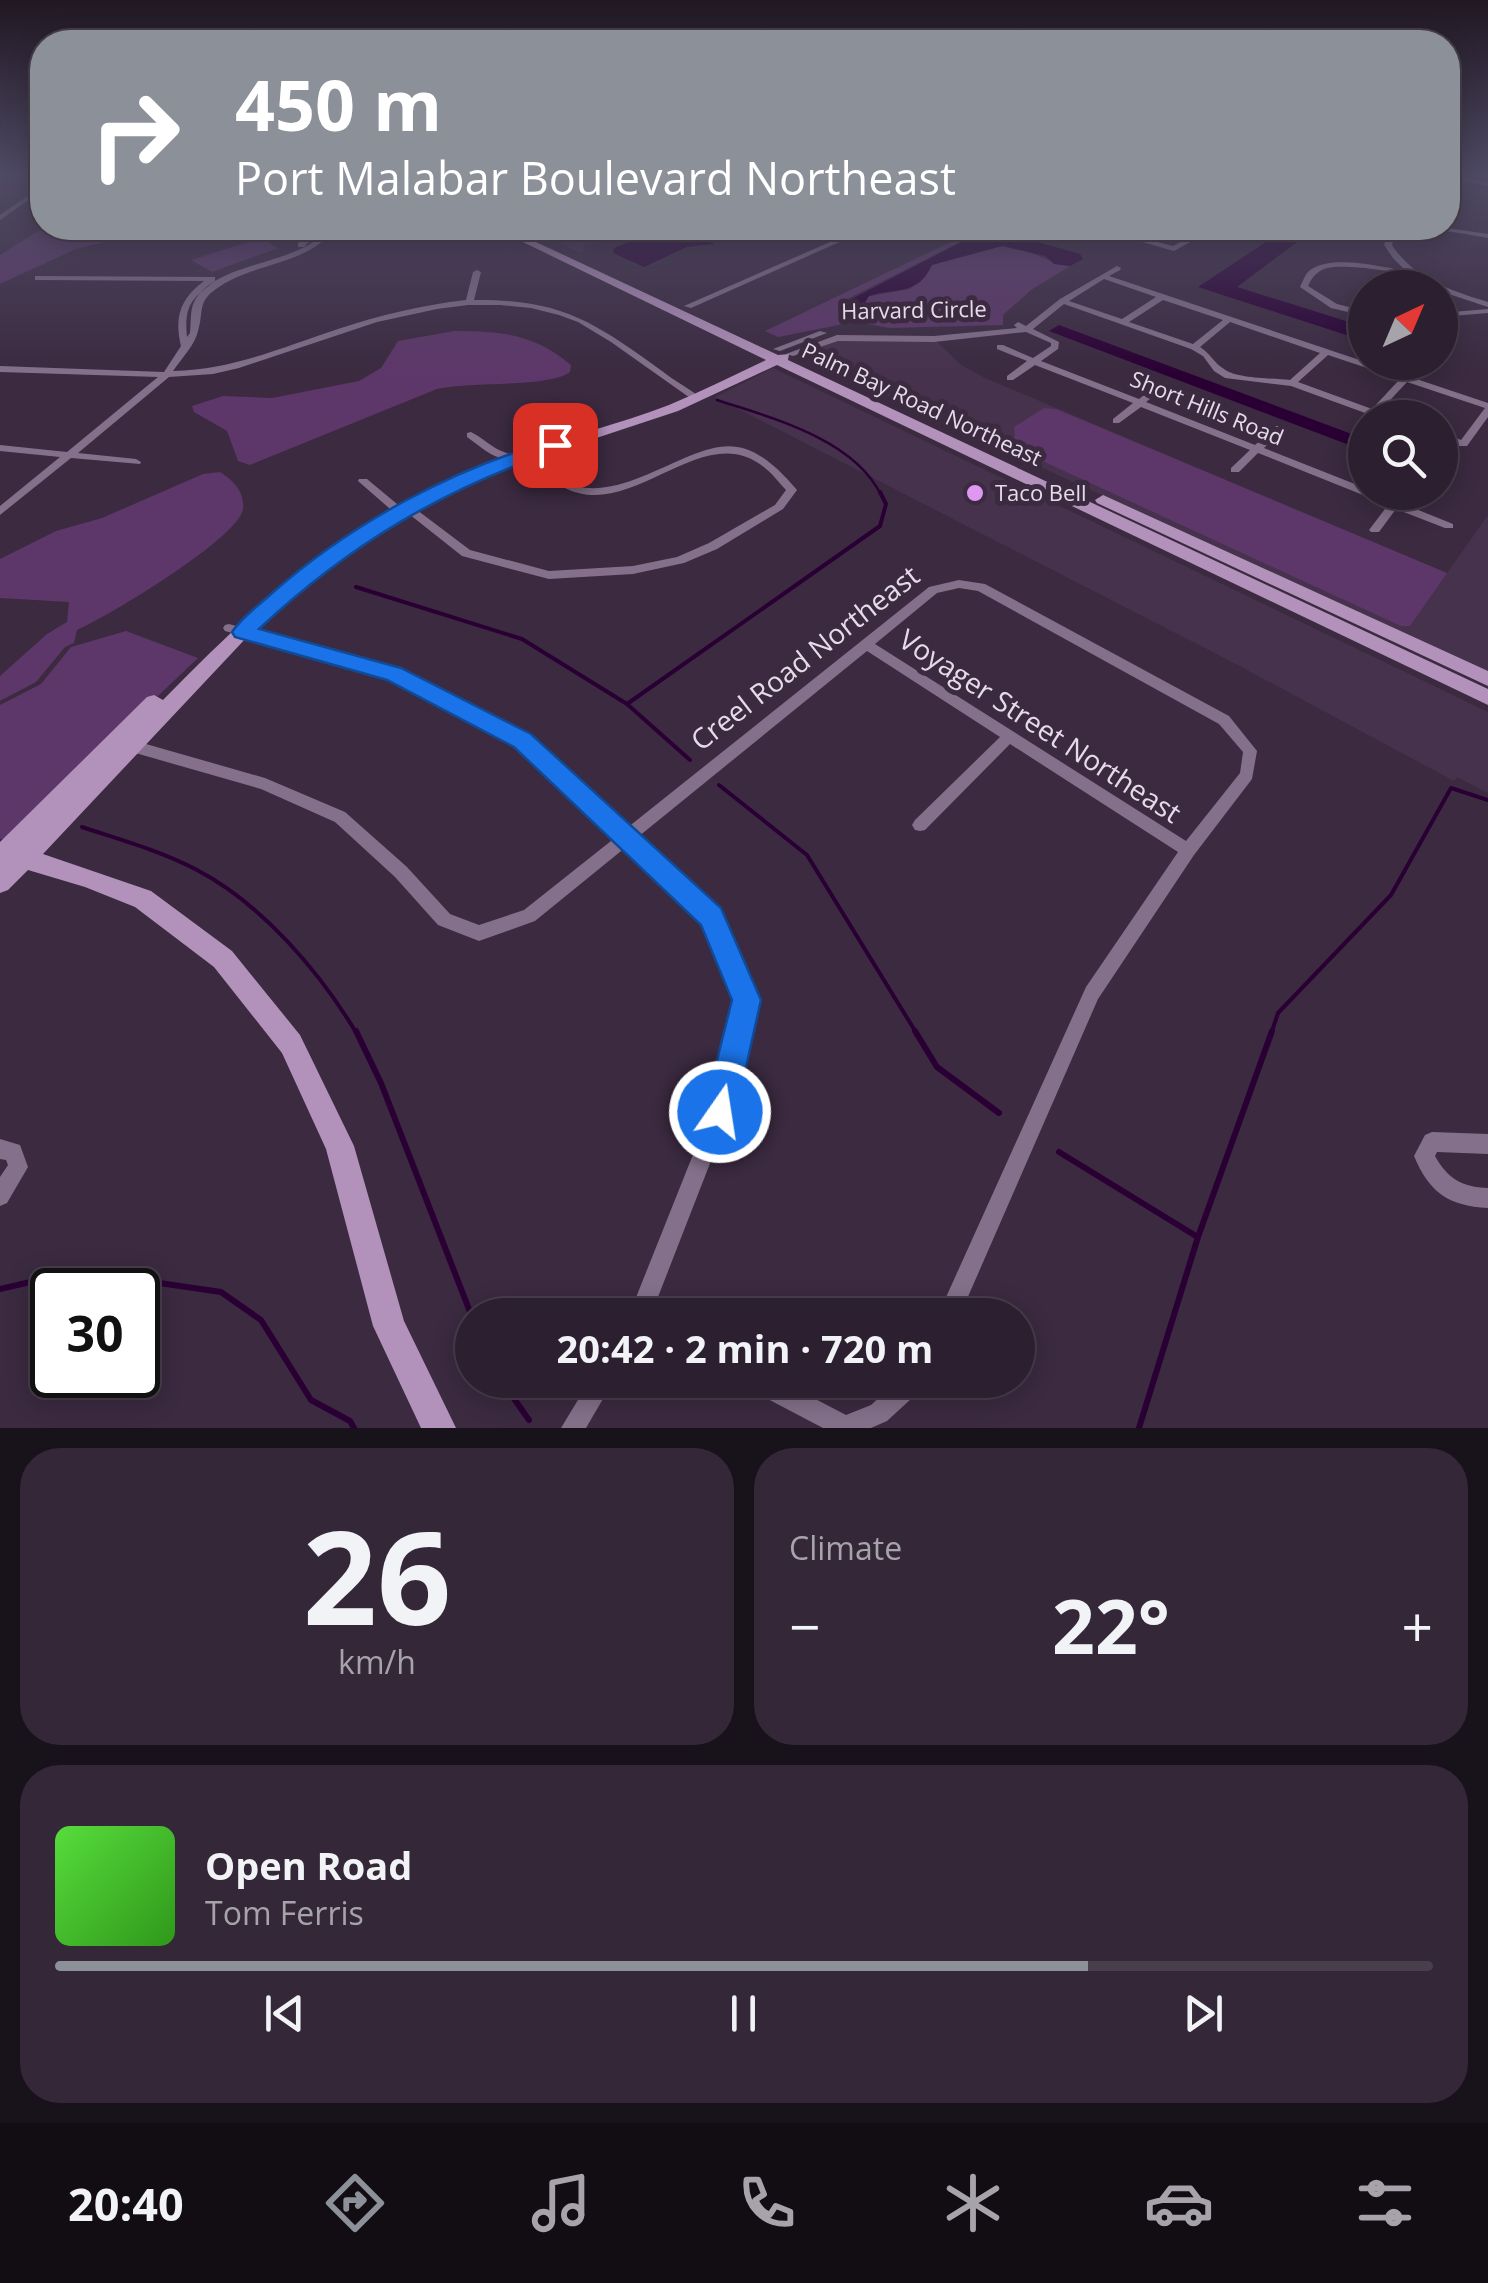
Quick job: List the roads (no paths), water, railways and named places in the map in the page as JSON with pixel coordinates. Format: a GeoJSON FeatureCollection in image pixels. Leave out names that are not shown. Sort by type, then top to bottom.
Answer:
{"type":"FeatureCollection","features":[{"type":"Feature","properties":{"kind":"main road","name":"Palm Bay Road Northeast"},"geometry":{"type":"LineString","coordinates":[[536,241],[666,307],[777,354],[980,450],[1175,549],[1488,698]]}},
{"type":"Feature","properties":{"kind":"main road","name":"Palm Bay Road Northeast"},"geometry":{"type":"LineString","coordinates":[[539,241],[688,306],[948,441],[1007,455],[1488,678]]}},
{"type":"Feature","properties":{"kind":"main road"},"geometry":{"type":"LineString","coordinates":[[666,307],[688,306]]}},
{"type":"Feature","properties":{"kind":"main road"},"geometry":{"type":"LineString","coordinates":[[0,883],[6,855],[236,630],[398,508],[509,457],[644,419],[777,354]]}},
{"type":"Feature","properties":{"kind":"main road"},"geometry":{"type":"LineString","coordinates":[[1175,549],[1215,552]]}},
{"type":"Feature","properties":{"kind":"main road"},"geometry":{"type":"LineString","coordinates":[[1225,573],[1264,574]]}},
{"type":"Feature","properties":{"kind":"main road"},"geometry":{"type":"LineString","coordinates":[[6,855],[87,876],[142,899],[224,959],[291,1044],[340,1146],[389,1326],[439,1428]]}},
{"type":"Feature","properties":{"kind":"street"},"geometry":{"type":"LineString","coordinates":[[184,345],[180,319],[184,303],[212,280],[307,241]]}},
{"type":"Feature","properties":{"kind":"street"},"geometry":{"type":"LineString","coordinates":[[38,278],[223,280],[308,249],[320,241]]}},
{"type":"Feature","properties":{"kind":"street"},"geometry":{"type":"LineString","coordinates":[[688,306],[837,241]]}},
{"type":"Feature","properties":{"kind":"street"},"geometry":{"type":"LineString","coordinates":[[1141,241],[1174,250],[1190,241]]}},
{"type":"Feature","properties":{"kind":"street"},"geometry":{"type":"LineString","coordinates":[[1389,241],[1393,256],[1412,270]]}},
{"type":"Feature","properties":{"kind":"street"},"geometry":{"type":"LineString","coordinates":[[1348,308],[1314,297],[1304,287],[1305,278],[1310,272],[1339,264],[1386,270]]}},
{"type":"Feature","properties":{"kind":"street","name":"Harvard Circle"},"geometry":{"type":"LineString","coordinates":[[777,354],[837,338],[934,339],[1022,327],[1117,268]]}},
{"type":"Feature","properties":{"kind":"street"},"geometry":{"type":"LineString","coordinates":[[470,302],[477,272]]}},
{"type":"Feature","properties":{"kind":"street"},"geometry":{"type":"LineString","coordinates":[[1104,276],[1348,359]]}},
{"type":"Feature","properties":{"kind":"street"},"geometry":{"type":"LineString","coordinates":[[0,512],[166,375],[194,333],[198,304],[223,280]]}},
{"type":"Feature","properties":{"kind":"street"},"geometry":{"type":"LineString","coordinates":[[1458,295],[1488,308]]}},
{"type":"Feature","properties":{"kind":"street"},"geometry":{"type":"LineString","coordinates":[[1123,322],[1163,296]]}},
{"type":"Feature","properties":{"kind":"street"},"geometry":{"type":"LineString","coordinates":[[1064,301],[1194,348],[1228,376],[1292,383],[1348,403]]}},
{"type":"Feature","properties":{"kind":"street"},"geometry":{"type":"LineString","coordinates":[[0,370],[122,376],[217,370],[368,320],[470,302],[558,312],[596,326],[640,363],[692,396]]}},
{"type":"Feature","properties":{"kind":"street"},"geometry":{"type":"LineString","coordinates":[[1458,312],[1488,308]]}},
{"type":"Feature","properties":{"kind":"street"},"geometry":{"type":"LineString","coordinates":[[1194,348],[1229,319]]}},
{"type":"Feature","properties":{"kind":"street"},"geometry":{"type":"LineString","coordinates":[[1010,378],[1055,347],[1055,342],[1022,327]]}},
{"type":"Feature","properties":{"kind":"street","name":"Short Hills Road"},"geometry":{"type":"LineString","coordinates":[[1000,347],[1348,485]]}},
{"type":"Feature","properties":{"kind":"street"},"geometry":{"type":"LineString","coordinates":[[1292,383],[1326,352]]}},
{"type":"Feature","properties":{"kind":"street"},"geometry":{"type":"LineString","coordinates":[[1385,400],[1404,380]]}},
{"type":"Feature","properties":{"kind":"street"},"geometry":{"type":"LineString","coordinates":[[1411,380],[1488,408],[1462,444],[1458,443]]}},
{"type":"Feature","properties":{"kind":"street"},"geometry":{"type":"LineString","coordinates":[[1116,421],[1164,384]]}},
{"type":"Feature","properties":{"kind":"street"},"geometry":{"type":"LineString","coordinates":[[1235,470],[1280,428]]}},
{"type":"Feature","properties":{"kind":"street"},"geometry":{"type":"LineString","coordinates":[[362,482],[398,508],[413,512],[466,553],[549,575],[588,575],[680,560],[713,546],[778,507],[792,490],[780,475],[758,461],[742,452],[721,448],[701,450],[634,485],[602,492],[566,489],[471,436]]}},
{"type":"Feature","properties":{"kind":"street"},"geometry":{"type":"LineString","coordinates":[[0,448],[136,462]]}},
{"type":"Feature","properties":{"kind":"street"},"geometry":{"type":"LineString","coordinates":[[1375,530],[1390,510]]}},
{"type":"Feature","properties":{"kind":"street","name":"Short Hills Road"},"geometry":{"type":"LineString","coordinates":[[1409,510],[1449,526]]}},
{"type":"Feature","properties":{"kind":"street","name":"Creel Road Northeast"},"geometry":{"type":"LineString","coordinates":[[123,743],[266,784],[340,817],[401,872],[444,920],[479,933],[528,916],[933,590],[960,584],[981,587],[1224,720],[1250,751],[1247,776],[1188,850],[1092,993],[957,1298]]}},
{"type":"Feature","properties":{"kind":"street"},"geometry":{"type":"LineString","coordinates":[[236,630],[394,674],[523,740],[711,916],[747,1000],[720,1112],[647,1298]]}},
{"type":"Feature","properties":{"kind":"street","name":"Voyager Street Northeast"},"geometry":{"type":"LineString","coordinates":[[866,644],[1188,850]]}},
{"type":"Feature","properties":{"kind":"street"},"geometry":{"type":"LineString","coordinates":[[920,825],[1010,735]]}},
{"type":"Feature","properties":{"kind":"street"},"geometry":{"type":"LineString","coordinates":[[1488,1144],[1432,1142],[1424,1156],[1435,1181],[1467,1198],[1488,1198]]}},
{"type":"Feature","properties":{"kind":"street"},"geometry":{"type":"LineString","coordinates":[[0,1148],[13,1152],[18,1167],[0,1196]]}},
{"type":"Feature","properties":{"kind":"street"},"geometry":{"type":"LineString","coordinates":[[573,1428],[592,1398]]}},
{"type":"Feature","properties":{"kind":"street"},"geometry":{"type":"LineString","coordinates":[[789,1398],[845,1427],[879,1413],[895,1398]]}},
{"type":"Feature","properties":{"kind":"waterway"},"geometry":{"type":"LineString","coordinates":[[717,400],[786,423],[832,445],[852,459],[881,495]]}},
{"type":"Feature","properties":{"kind":"waterway"},"geometry":{"type":"LineString","coordinates":[[627,704],[880,526],[886,504],[880,492]]}},
{"type":"Feature","properties":{"kind":"waterway"},"geometry":{"type":"LineString","coordinates":[[356,587],[522,639],[627,704]]}},
{"type":"Feature","properties":{"kind":"waterway"},"geometry":{"type":"LineString","coordinates":[[627,704],[690,760]]}},
{"type":"Feature","properties":{"kind":"waterway"},"geometry":{"type":"LineString","coordinates":[[719,785],[807,855],[917,1034]]}},
{"type":"Feature","properties":{"kind":"waterway"},"geometry":{"type":"LineString","coordinates":[[1272,1031],[1278,1013],[1391,895],[1451,788],[1488,800]]}},
{"type":"Feature","properties":{"kind":"waterway"},"geometry":{"type":"LineString","coordinates":[[82,827],[183,863],[244,901],[307,964],[357,1034]]}},
{"type":"Feature","properties":{"kind":"waterway"},"geometry":{"type":"LineString","coordinates":[[356,1031],[381,1083],[465,1298]]}},
{"type":"Feature","properties":{"kind":"waterway"},"geometry":{"type":"LineString","coordinates":[[915,1031],[937,1067],[999,1113]]}},
{"type":"Feature","properties":{"kind":"waterway"},"geometry":{"type":"LineString","coordinates":[[1139,1428],[1198,1237],[1272,1031]]}},
{"type":"Feature","properties":{"kind":"waterway"},"geometry":{"type":"LineString","coordinates":[[1059,1152],[1196,1236]]}},
{"type":"Feature","properties":{"kind":"waterway"},"geometry":{"type":"LineString","coordinates":[[0,1289],[77,1271],[221,1292],[261,1320],[311,1400],[350,1421],[354,1428]]}},
{"type":"Feature","properties":{"kind":"waterway"},"geometry":{"type":"LineString","coordinates":[[514,1398],[529,1420]]}},
{"type":"Feature","properties":{"kind":"place","name":"Taco Bell"},"geometry":{"type":"Point","coordinates":[975,493]}}]}
